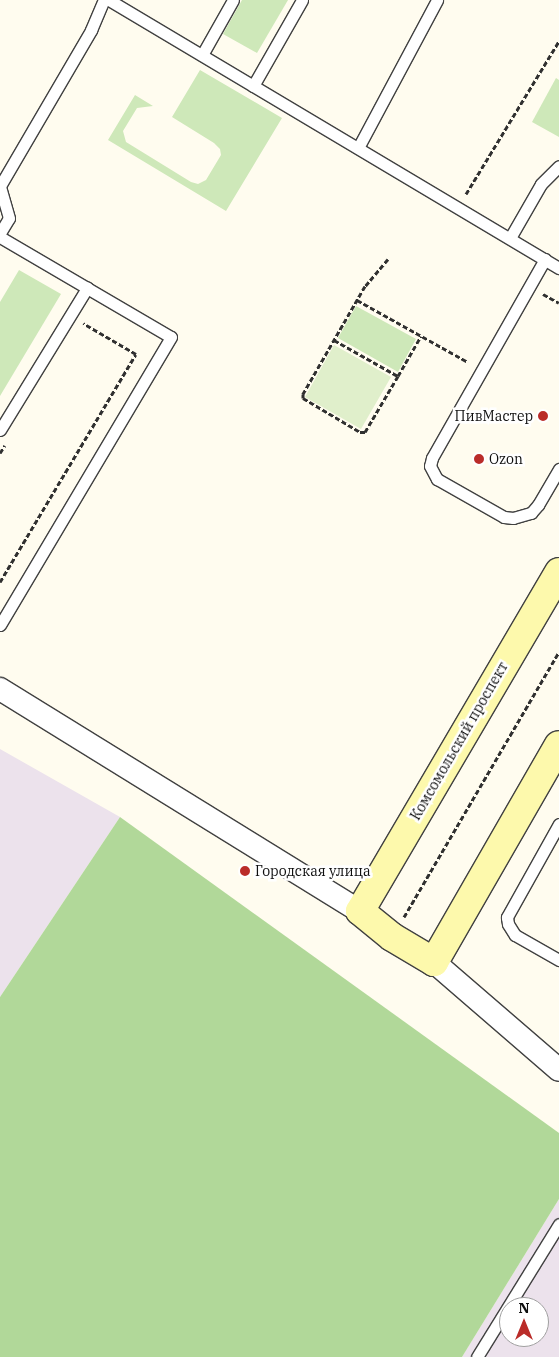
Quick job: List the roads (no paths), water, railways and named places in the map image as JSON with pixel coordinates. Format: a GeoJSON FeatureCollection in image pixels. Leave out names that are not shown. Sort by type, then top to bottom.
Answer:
{"type":"FeatureCollection","features":[{"type":"Feature","properties":{"kind":"main road","name":"Комсомольский проспект"},"geometry":{"type":"LineString","coordinates":[[360,911],[559,572]]}},
{"type":"Feature","properties":{"kind":"main road"},"geometry":{"type":"LineString","coordinates":[[360,911],[392,937],[434,962],[559,745]]}},
{"type":"Feature","properties":{"kind":"street"},"geometry":{"type":"LineString","coordinates":[[0,689],[360,911]]}},
{"type":"Feature","properties":{"kind":"street"},"geometry":{"type":"LineString","coordinates":[[434,962],[559,1070]]}},
{"type":"Feature","properties":{"kind":"lane"},"geometry":{"type":"LineString","coordinates":[[0,233],[9,218],[0,186],[91,30],[104,0]]}},
{"type":"Feature","properties":{"kind":"lane"},"geometry":{"type":"LineString","coordinates":[[109,0],[559,268]]}},
{"type":"Feature","properties":{"kind":"lane"},"geometry":{"type":"LineString","coordinates":[[202,55],[233,0]]}},
{"type":"Feature","properties":{"kind":"lane"},"geometry":{"type":"LineString","coordinates":[[254,86],[302,0]]}},
{"type":"Feature","properties":{"kind":"lane"},"geometry":{"type":"LineString","coordinates":[[358,148],[437,0]]}},
{"type":"Feature","properties":{"kind":"lane"},"geometry":{"type":"LineString","coordinates":[[510,238],[541,184],[559,166]]}},
{"type":"Feature","properties":{"kind":"lane"},"geometry":{"type":"LineString","coordinates":[[0,237],[171,337],[0,626]]}},
{"type":"Feature","properties":{"kind":"lane"},"geometry":{"type":"LineString","coordinates":[[545,259],[432,458],[432,472],[437,479],[504,516],[513,518],[531,513],[538,505],[559,468]]}},
{"type":"Feature","properties":{"kind":"lane"},"geometry":{"type":"LineString","coordinates":[[4,435],[87,288]]}},
{"type":"Feature","properties":{"kind":"lane"},"geometry":{"type":"LineString","coordinates":[[559,824],[507,917],[508,924],[514,934],[559,960]]}},
{"type":"Feature","properties":{"kind":"lane"},"geometry":{"type":"LineString","coordinates":[[477,1357],[559,1224]]}},
{"type":"Feature","properties":{"kind":"place","name":"ПивМастер"},"geometry":{"type":"Point","coordinates":[543,416]}},
{"type":"Feature","properties":{"kind":"place","name":"Ozon"},"geometry":{"type":"Point","coordinates":[479,459]}},
{"type":"Feature","properties":{"kind":"place","name":"Городская улица"},"geometry":{"type":"Point","coordinates":[245,871]}}]}
